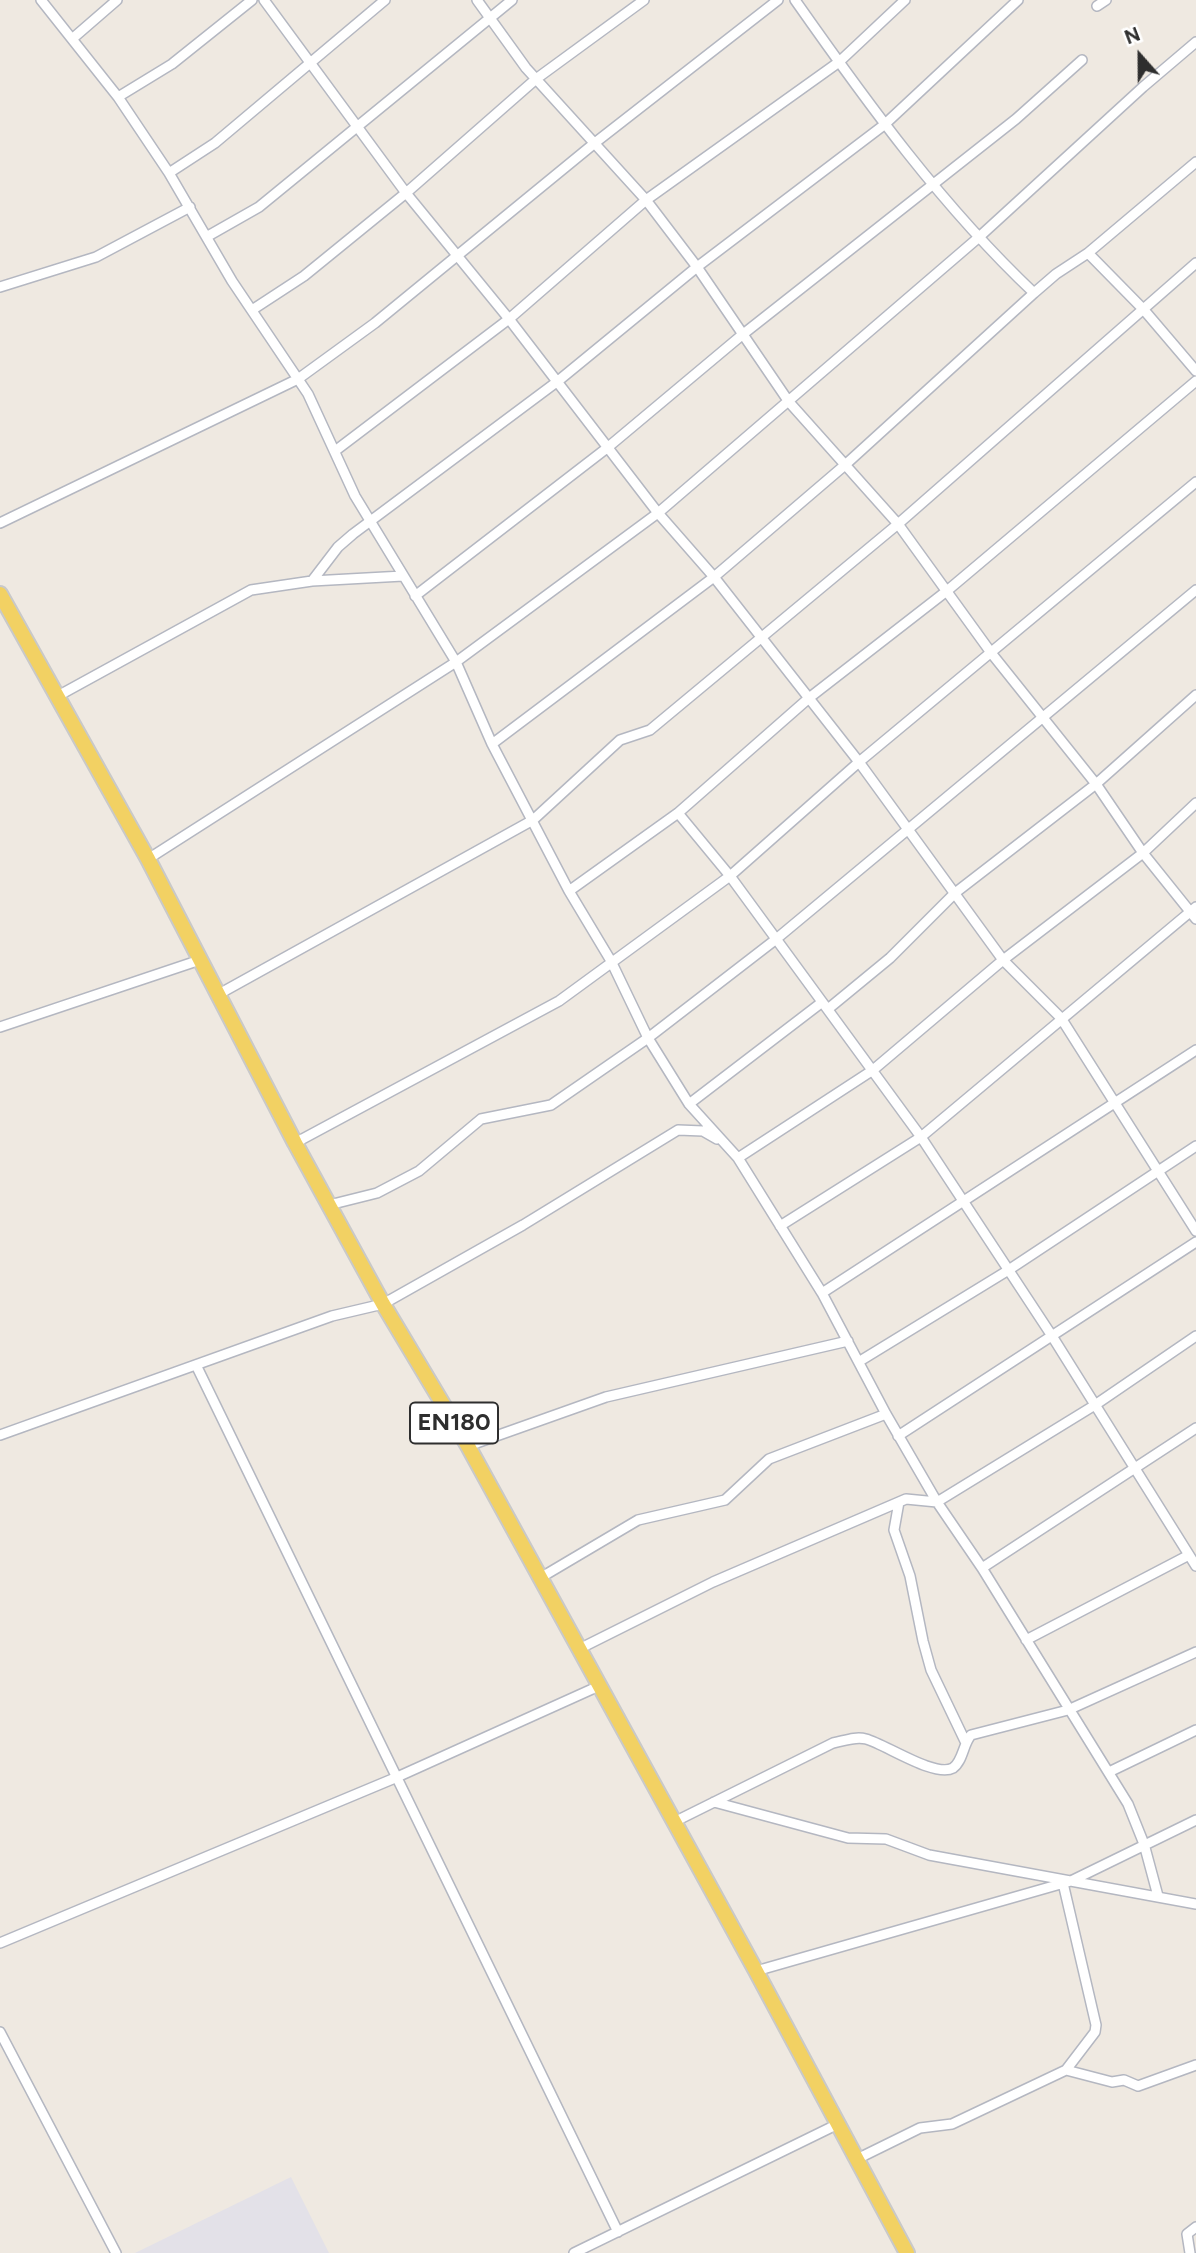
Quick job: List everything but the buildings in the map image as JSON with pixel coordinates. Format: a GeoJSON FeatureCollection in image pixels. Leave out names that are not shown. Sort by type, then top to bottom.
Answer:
{"type":"FeatureCollection","features":[{"type":"Feature","properties":{"kind":"main road","name":"EN180"},"geometry":{"type":"LineString","coordinates":[[0,594],[148,859],[295,1143],[383,1304],[468,1447],[756,1971],[907,2253]]}},
{"type":"Feature","properties":{"kind":"street"},"geometry":{"type":"LineString","coordinates":[[41,0],[118,97],[308,394],[371,522],[456,662],[492,744],[569,891],[611,961],[648,1038],[689,1104],[738,1158],[822,1293],[860,1360],[898,1436],[937,1502],[982,1568],[1109,1772],[1128,1804],[1144,1844],[1158,1896]]}},
{"type":"Feature","properties":{"kind":"street"},"geometry":{"type":"LineString","coordinates":[[72,39],[117,0]]}},
{"type":"Feature","properties":{"kind":"street"},"geometry":{"type":"LineString","coordinates":[[118,97],[172,64],[252,0]]}},
{"type":"Feature","properties":{"kind":"street"},"geometry":{"type":"LineString","coordinates":[[264,0],[406,193],[558,381],[658,513],[714,577],[859,762],[906,831],[1003,960],[1061,1018],[1196,1231]]}},
{"type":"Feature","properties":{"kind":"street"},"geometry":{"type":"LineString","coordinates":[[169,173],[215,143],[385,0]]}},
{"type":"Feature","properties":{"kind":"street"},"geometry":{"type":"LineString","coordinates":[[477,0],[536,79],[646,200],[697,267],[789,402],[898,524],[1042,720],[1096,784],[1143,853],[1194,913],[1061,1018],[921,1137],[780,1226]]}},
{"type":"Feature","properties":{"kind":"street"},"geometry":{"type":"LineString","coordinates":[[208,236],[259,207],[512,0]]}},
{"type":"Feature","properties":{"kind":"street"},"geometry":{"type":"LineString","coordinates":[[252,310],[304,276],[406,193],[536,79],[644,0]]}},
{"type":"Feature","properties":{"kind":"street"},"geometry":{"type":"LineString","coordinates":[[0,523],[298,379],[376,323],[596,142],[778,0]]}},
{"type":"Feature","properties":{"kind":"street"},"geometry":{"type":"LineString","coordinates":[[795,0],[884,125],[978,238],[1034,293]]}},
{"type":"Feature","properties":{"kind":"street"},"geometry":{"type":"LineString","coordinates":[[335,451],[509,319],[646,200],[839,62],[905,0]]}},
{"type":"Feature","properties":{"kind":"street"},"geometry":{"type":"LineString","coordinates":[[312,581],[338,547],[558,381],[697,267],[884,125],[1018,0]]}},
{"type":"Feature","properties":{"kind":"street"},"geometry":{"type":"LineString","coordinates":[[1097,6],[1106,0]]}},
{"type":"Feature","properties":{"kind":"street"},"geometry":{"type":"LineString","coordinates":[[148,859],[456,662],[658,513],[978,238],[1196,42]]}},
{"type":"Feature","properties":{"kind":"street"},"geometry":{"type":"LineString","coordinates":[[415,596],[607,448],[742,335],[1016,119],[1082,60]]}},
{"type":"Feature","properties":{"kind":"street"},"geometry":{"type":"LineString","coordinates":[[492,744],[714,577],[845,466],[1056,274],[1088,253],[1196,162]]}},
{"type":"Feature","properties":{"kind":"street"},"geometry":{"type":"LineString","coordinates":[[0,287],[96,257],[190,207]]}},
{"type":"Feature","properties":{"kind":"street"},"geometry":{"type":"LineString","coordinates":[[1088,253],[1144,310],[1196,371]]}},
{"type":"Feature","properties":{"kind":"street"},"geometry":{"type":"LineString","coordinates":[[219,994],[533,820],[620,740],[650,730],[898,524],[1196,262]]}},
{"type":"Feature","properties":{"kind":"street"},"geometry":{"type":"LineString","coordinates":[[569,891],[678,813],[809,698],[948,590],[1196,382]]}},
{"type":"Feature","properties":{"kind":"street"},"geometry":{"type":"LineString","coordinates":[[295,1143],[559,1001],[730,876],[859,762],[1196,482]]}},
{"type":"Feature","properties":{"kind":"street"},"geometry":{"type":"LineString","coordinates":[[56,697],[251,590],[312,581],[403,576]]}},
{"type":"Feature","properties":{"kind":"street"},"geometry":{"type":"LineString","coordinates":[[329,1205],[377,1193],[419,1171],[481,1119],[551,1105],[648,1038],[775,940],[1196,590]]}},
{"type":"Feature","properties":{"kind":"street"},"geometry":{"type":"LineString","coordinates":[[689,1104],[890,958],[955,893],[1096,784],[1196,695]]}},
{"type":"Feature","properties":{"kind":"street"},"geometry":{"type":"LineString","coordinates":[[738,1158],[873,1070],[1003,960],[1143,853],[1196,803]]}},
{"type":"Feature","properties":{"kind":"street"},"geometry":{"type":"LineString","coordinates":[[678,813],[730,876],[921,1137],[1052,1336],[1194,1561],[1026,1640]]}},
{"type":"Feature","properties":{"kind":"street"},"geometry":{"type":"LineString","coordinates":[[0,1027],[200,960]]}},
{"type":"Feature","properties":{"kind":"street"},"geometry":{"type":"LineString","coordinates":[[822,1293],[1196,1050]]}},
{"type":"Feature","properties":{"kind":"street"},"geometry":{"type":"LineString","coordinates":[[0,1435],[197,1367],[332,1316],[383,1304],[523,1225],[678,1130],[703,1131],[728,1146]]}},
{"type":"Feature","properties":{"kind":"street"},"geometry":{"type":"LineString","coordinates":[[860,1360],[1007,1271],[1196,1146]]}},
{"type":"Feature","properties":{"kind":"street"},"geometry":{"type":"LineString","coordinates":[[898,1436],[1196,1242]]}},
{"type":"Feature","properties":{"kind":"street"},"geometry":{"type":"LineString","coordinates":[[579,1649],[713,1582],[899,1502],[916,1498],[937,1502],[1095,1405],[1196,1336]]}},
{"type":"Feature","properties":{"kind":"street"},"geometry":{"type":"LineString","coordinates":[[468,1447],[606,1397],[848,1341]]}},
{"type":"Feature","properties":{"kind":"street"},"geometry":{"type":"LineString","coordinates":[[197,1367],[618,2232]]}},
{"type":"Feature","properties":{"kind":"street"},"geometry":{"type":"LineString","coordinates":[[540,1578],[638,1520],[725,1500],[769,1459],[886,1414]]}},
{"type":"Feature","properties":{"kind":"street"},"geometry":{"type":"LineString","coordinates":[[982,1568],[1196,1428]]}},
{"type":"Feature","properties":{"kind":"street"},"geometry":{"type":"LineString","coordinates":[[899,1502],[894,1530],[910,1576],[931,1670],[965,1741]]}},
{"type":"Feature","properties":{"kind":"street"},"geometry":{"type":"LineString","coordinates":[[674,1822],[833,1743],[851,1738],[865,1739],[941,1770],[956,1766],[965,1741],[971,1735],[1068,1710],[1196,1652]]}},
{"type":"Feature","properties":{"kind":"street"},"geometry":{"type":"LineString","coordinates":[[0,1943],[396,1778],[599,1686]]}},
{"type":"Feature","properties":{"kind":"street"},"geometry":{"type":"LineString","coordinates":[[1109,1772],[1196,1730]]}},
{"type":"Feature","properties":{"kind":"street"},"geometry":{"type":"LineString","coordinates":[[714,1802],[848,1838],[886,1839],[929,1855],[986,1863],[1067,1882],[1196,1904]]}},
{"type":"Feature","properties":{"kind":"street"},"geometry":{"type":"LineString","coordinates":[[756,1971],[1067,1882],[1196,1820]]}},
{"type":"Feature","properties":{"kind":"street"},"geometry":{"type":"LineString","coordinates":[[857,2159],[920,2128],[952,2124],[1066,2070],[1095,2032],[1096,2025],[1067,1882]]}},
{"type":"Feature","properties":{"kind":"street"},"geometry":{"type":"LineString","coordinates":[[0,2032],[116,2253]]}},
{"type":"Feature","properties":{"kind":"street"},"geometry":{"type":"LineString","coordinates":[[1066,2070],[1112,2082],[1124,2080],[1138,2087],[1196,2064]]}},
{"type":"Feature","properties":{"kind":"street"},"geometry":{"type":"LineString","coordinates":[[574,2253],[838,2124]]}},
{"type":"Feature","properties":{"kind":"street"},"geometry":{"type":"LineString","coordinates":[[1190,2253],[1187,2234],[1196,2227]]}},
{"type":"Feature","properties":{"kind":"shaded area"},"geometry":{"type":"Polygon","coordinates":[[[291,2177],[329,2253],[135,2253],[291,2177]]]}}]}
